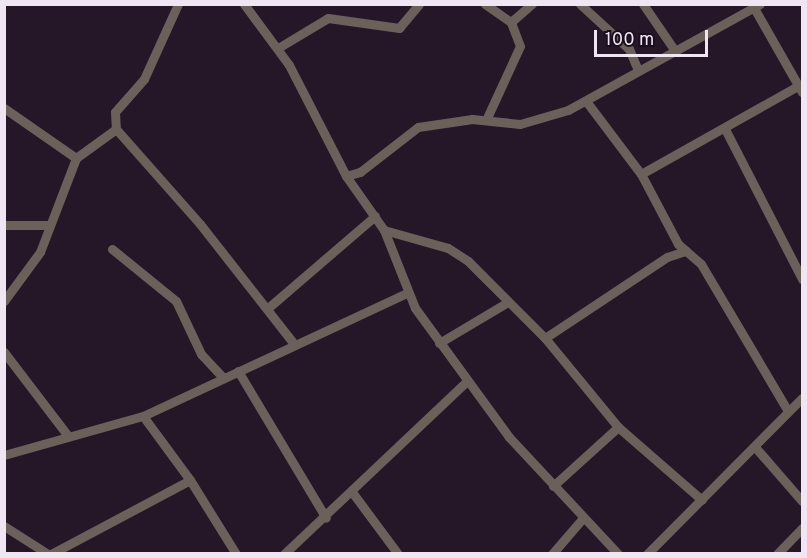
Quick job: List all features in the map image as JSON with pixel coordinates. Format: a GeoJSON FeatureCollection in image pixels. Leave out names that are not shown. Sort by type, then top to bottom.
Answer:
{"type":"FeatureCollection","features":[{"type":"Feature","properties":{"kind":"street"},"geometry":{"type":"LineString","coordinates":[[178,4],[144,80],[115,112],[116,129],[268,308],[294,344]]}},
{"type":"Feature","properties":{"kind":"street"},"geometry":{"type":"LineString","coordinates":[[243,4],[278,48],[346,176],[384,230],[407,293],[439,343],[466,382],[552,486],[618,554]]}},
{"type":"Feature","properties":{"kind":"street"},"geometry":{"type":"LineString","coordinates":[[278,48],[328,18],[399,28],[419,4]]}},
{"type":"Feature","properties":{"kind":"street"},"geometry":{"type":"LineString","coordinates":[[485,4],[511,22],[520,46],[486,120]]}},
{"type":"Feature","properties":{"kind":"street"},"geometry":{"type":"LineString","coordinates":[[511,22],[532,4]]}},
{"type":"Feature","properties":{"kind":"street"},"geometry":{"type":"LineString","coordinates":[[580,4],[629,48],[637,68]]}},
{"type":"Feature","properties":{"kind":"street"},"geometry":{"type":"LineString","coordinates":[[643,4],[674,48]]}},
{"type":"Feature","properties":{"kind":"street"},"geometry":{"type":"LineString","coordinates":[[346,176],[360,172],[418,127],[486,120],[536,121],[586,101],[637,68],[758,6],[800,89],[641,174]]}},
{"type":"Feature","properties":{"kind":"street"},"geometry":{"type":"LineString","coordinates":[[586,101],[641,174],[660,214],[686,251],[701,264],[788,411]]}},
{"type":"Feature","properties":{"kind":"street"},"geometry":{"type":"LineString","coordinates":[[4,108],[76,158]]}},
{"type":"Feature","properties":{"kind":"street"},"geometry":{"type":"LineString","coordinates":[[4,301],[24,281],[76,158],[116,129]]}},
{"type":"Feature","properties":{"kind":"street"},"geometry":{"type":"LineString","coordinates":[[725,129],[802,279]]}},
{"type":"Feature","properties":{"kind":"street"},"geometry":{"type":"LineString","coordinates":[[268,308],[375,216]]}},
{"type":"Feature","properties":{"kind":"street"},"geometry":{"type":"LineString","coordinates":[[4,225],[48,225]]}},
{"type":"Feature","properties":{"kind":"street"},"geometry":{"type":"LineString","coordinates":[[384,230],[448,248],[546,338],[618,427],[702,500]]}},
{"type":"Feature","properties":{"kind":"street"},"geometry":{"type":"LineString","coordinates":[[112,249],[176,301],[201,354],[223,378]]}},
{"type":"Feature","properties":{"kind":"street"},"geometry":{"type":"LineString","coordinates":[[546,338],[668,257],[686,251]]}},
{"type":"Feature","properties":{"kind":"street"},"geometry":{"type":"LineString","coordinates":[[4,455],[143,416],[407,293]]}},
{"type":"Feature","properties":{"kind":"street"},"geometry":{"type":"LineString","coordinates":[[439,343],[508,302]]}},
{"type":"Feature","properties":{"kind":"street"},"geometry":{"type":"LineString","coordinates":[[5,352],[68,436]]}},
{"type":"Feature","properties":{"kind":"street"},"geometry":{"type":"LineString","coordinates":[[238,371],[326,518]]}},
{"type":"Feature","properties":{"kind":"street"},"geometry":{"type":"LineString","coordinates":[[284,554],[326,518],[466,382]]}},
{"type":"Feature","properties":{"kind":"street"},"geometry":{"type":"LineString","coordinates":[[647,554],[802,398]]}},
{"type":"Feature","properties":{"kind":"street"},"geometry":{"type":"LineString","coordinates":[[143,416],[190,480],[236,554]]}},
{"type":"Feature","properties":{"kind":"street"},"geometry":{"type":"LineString","coordinates":[[552,486],[618,427]]}},
{"type":"Feature","properties":{"kind":"street"},"geometry":{"type":"LineString","coordinates":[[755,447],[802,501]]}},
{"type":"Feature","properties":{"kind":"street"},"geometry":{"type":"LineString","coordinates":[[4,526],[50,554],[190,480]]}},
{"type":"Feature","properties":{"kind":"street"},"geometry":{"type":"LineString","coordinates":[[352,492],[398,554]]}},
{"type":"Feature","properties":{"kind":"street"},"geometry":{"type":"LineString","coordinates":[[552,554],[583,518]]}},
{"type":"Feature","properties":{"kind":"street"},"geometry":{"type":"LineString","coordinates":[[777,554],[802,528]]}}]}
